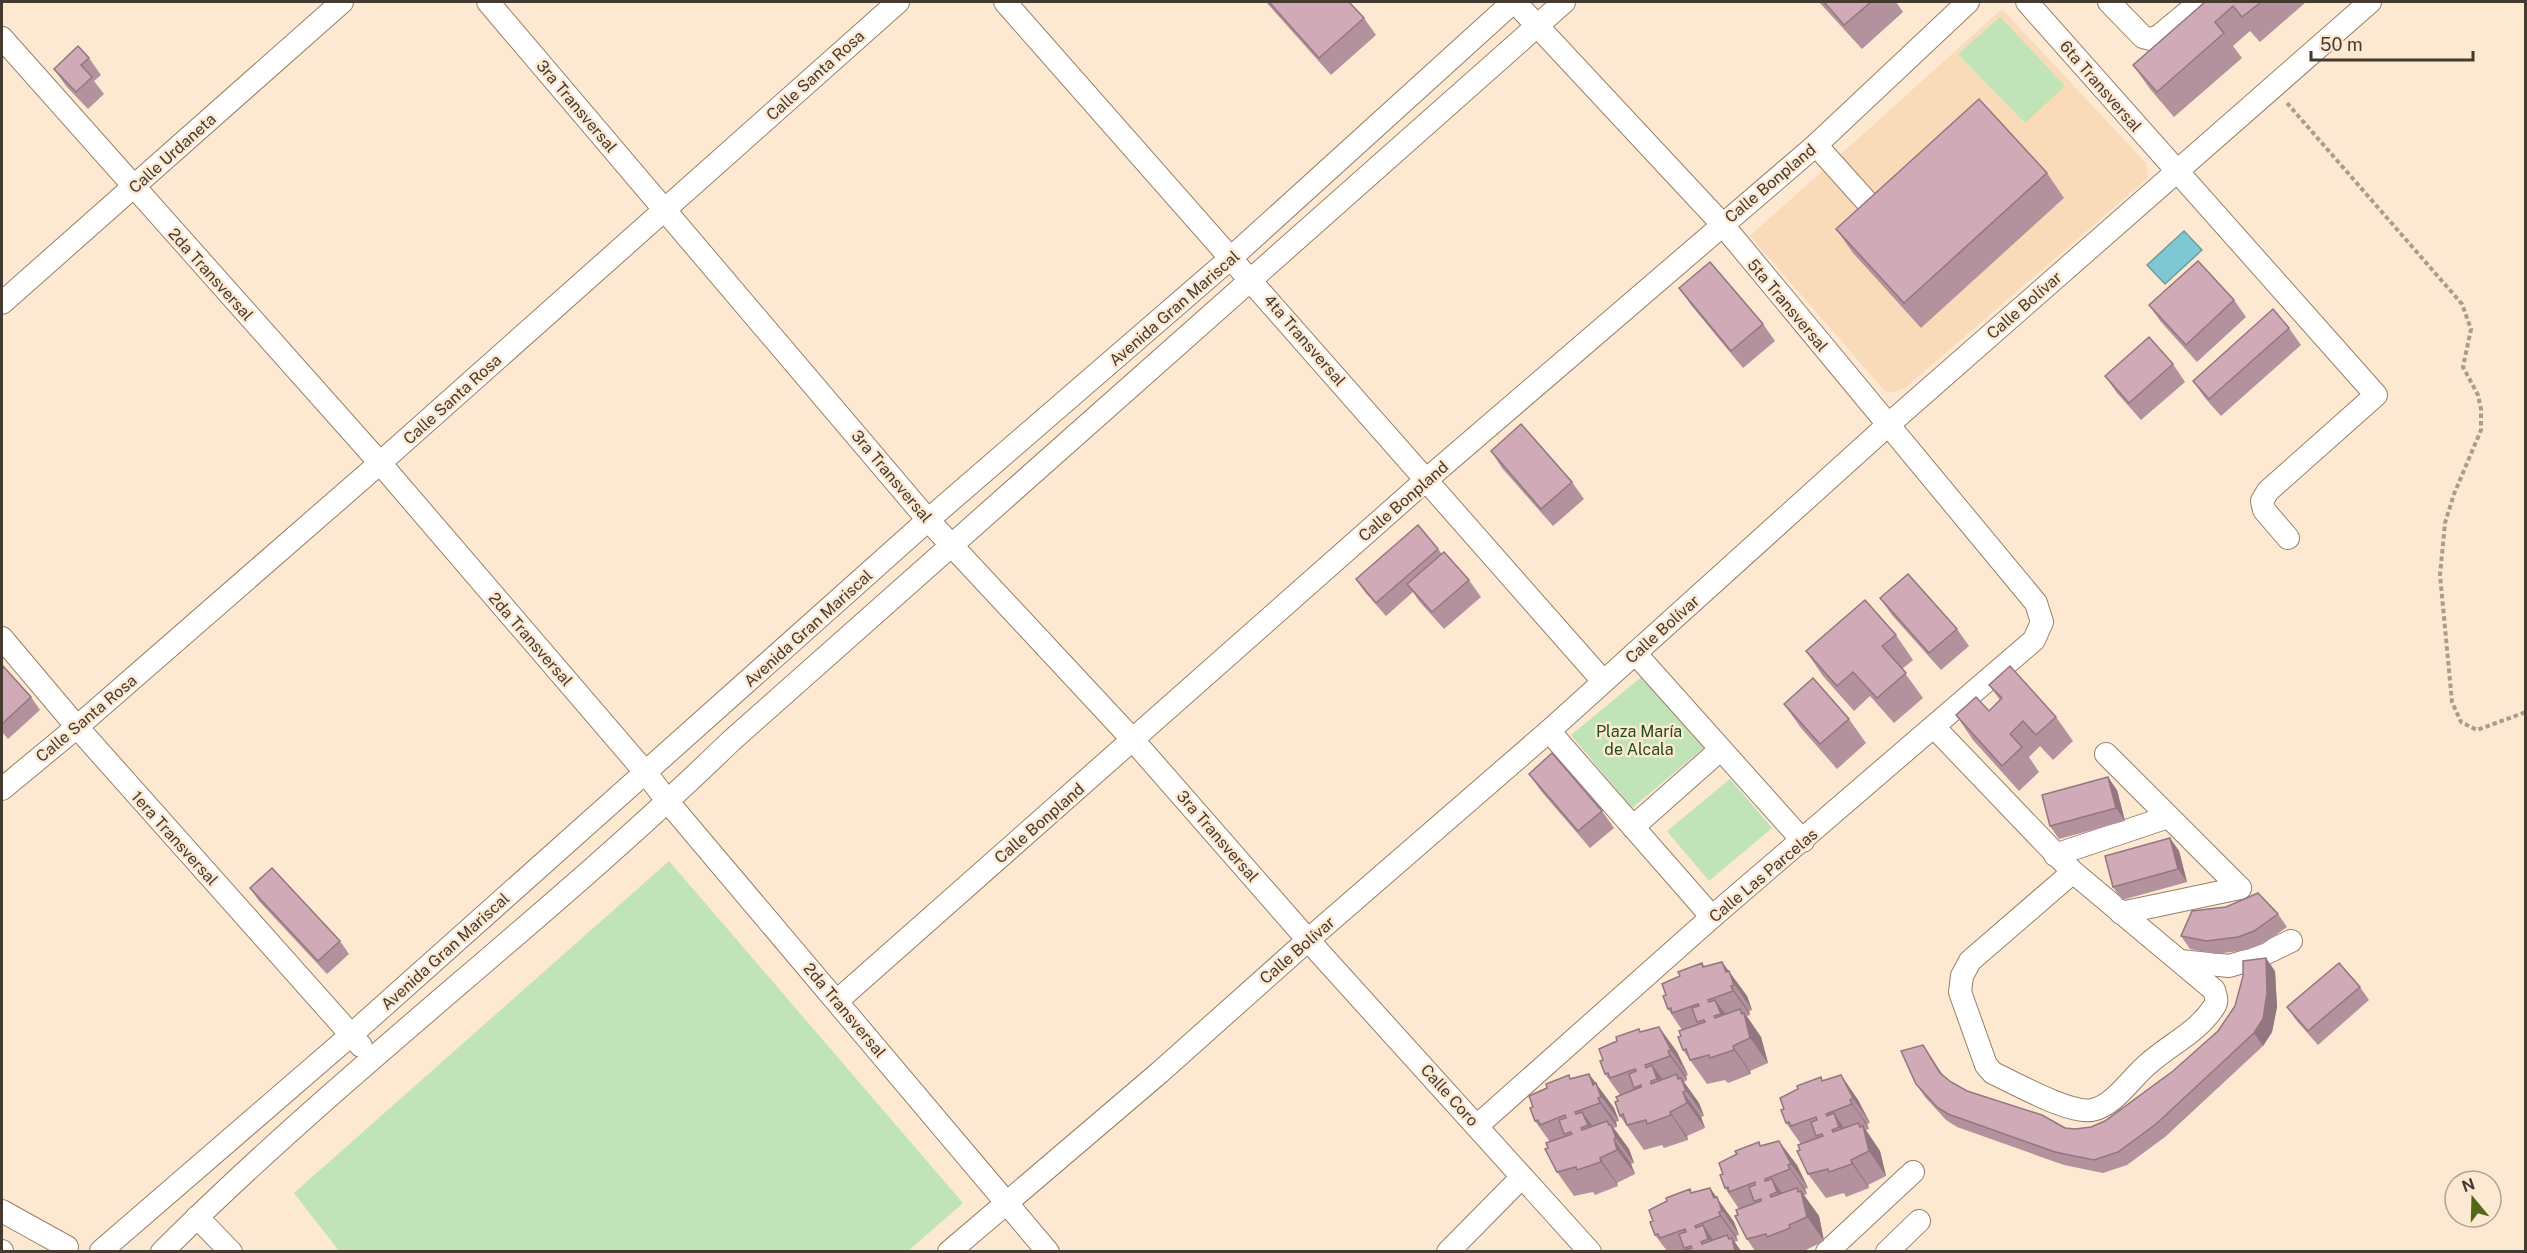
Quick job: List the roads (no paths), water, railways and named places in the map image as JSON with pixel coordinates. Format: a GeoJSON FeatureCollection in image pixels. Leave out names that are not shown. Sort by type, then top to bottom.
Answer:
{"type":"FeatureCollection","features":[{"type":"Feature","properties":{"kind":"street","name":"Calle Urdaneta"},"geometry":{"type":"LineString","coordinates":[[2,303],[342,2]]}},
{"type":"Feature","properties":{"kind":"street","name":"3ra Transversal"},"geometry":{"type":"LineString","coordinates":[[488,2],[928,520],[1133,740],[1308,940]]}},
{"type":"Feature","properties":{"kind":"street","name":"Calle Santa Rosa"},"geometry":{"type":"LineString","coordinates":[[2,789],[77,727],[380,463],[898,2]]}},
{"type":"Feature","properties":{"kind":"street","name":"4ta Transversal"},"geometry":{"type":"LineString","coordinates":[[1005,2],[1251,278],[1603,681]]}},
{"type":"Feature","properties":{"kind":"street","name":"Avenida Gran Mariscal"},"geometry":{"type":"LineString","coordinates":[[101,1251],[351,1035],[928,520],[1232,257],[1514,2]]}},
{"type":"Feature","properties":{"kind":"street","name":"5ta Transversal"},"geometry":{"type":"LineString","coordinates":[[1514,2],[1722,224],[2036,603],[2042,622]]}},
{"type":"Feature","properties":{"kind":"street","name":"Avenida Gran Mariscal"},"geometry":{"type":"LineString","coordinates":[[162,1251],[372,1058],[668,802],[731,741],[1564,2]]}},
{"type":"Feature","properties":{"kind":"street","name":"Calle Bonpland"},"geometry":{"type":"LineString","coordinates":[[837,1001],[1426,480],[1816,145],[1968,2]]}},
{"type":"Feature","properties":{"kind":"street","name":"6ta Transversal"},"geometry":{"type":"LineString","coordinates":[[2027,2],[2376,395],[2268,491],[2262,501],[2264,510],[2288,538]]}},
{"type":"Feature","properties":{"kind":"street"},"geometry":{"type":"LineString","coordinates":[[2109,2],[2143,37],[2151,39],[2159,36],[2200,2]]}},
{"type":"Feature","properties":{"kind":"street","name":"Calle Bolívar"},"geometry":{"type":"LineString","coordinates":[[949,1251],[1159,1073],[1549,731],[1888,425],[2370,2]]}},
{"type":"Feature","properties":{"kind":"street","name":"2da Transversal"},"geometry":{"type":"LineString","coordinates":[[2,38],[380,463],[646,773],[668,802],[1048,1251]]}},
{"type":"Feature","properties":{"kind":"street"},"geometry":{"type":"LineString","coordinates":[[1816,145],[1868,203]]}},
{"type":"Feature","properties":{"kind":"street","name":"Calle Las Parcelas"},"geometry":{"type":"LineString","coordinates":[[1478,1125],[1712,917],[2034,640],[2042,622]]}},
{"type":"Feature","properties":{"kind":"street","name":"1era Transversal"},"geometry":{"type":"LineString","coordinates":[[2,638],[77,727],[372,1058]]}},
{"type":"Feature","properties":{"kind":"street"},"geometry":{"type":"LineString","coordinates":[[1635,652],[1803,841]]}},
{"type":"Feature","properties":{"kind":"street"},"geometry":{"type":"LineString","coordinates":[[1934,727],[2073,872],[2214,990],[2217,999],[2215,1006],[2194,1031],[2149,1062],[2104,1106],[2082,1111],[1993,1073],[1986,1065],[1960,992],[1962,976],[1970,961],[2073,872]]}},
{"type":"Feature","properties":{"kind":"street"},"geometry":{"type":"LineString","coordinates":[[1549,731],[1712,917]]}},
{"type":"Feature","properties":{"kind":"street"},"geometry":{"type":"LineString","coordinates":[[1633,827],[1720,750]]}},
{"type":"Feature","properties":{"kind":"street"},"geometry":{"type":"LineString","coordinates":[[2106,754],[2240,888],[2121,913]]}},
{"type":"Feature","properties":{"kind":"street"},"geometry":{"type":"LineString","coordinates":[[2055,855],[2168,817]]}},
{"type":"Feature","properties":{"kind":"street","name":"Calle Coro"},"geometry":{"type":"LineString","coordinates":[[1308,940],[1590,1251]]}},
{"type":"Feature","properties":{"kind":"street"},"geometry":{"type":"LineString","coordinates":[[2180,961],[2229,966],[2256,958],[2291,941]]}},
{"type":"Feature","properties":{"kind":"street"},"geometry":{"type":"LineString","coordinates":[[1827,1251],[1913,1172]]}},
{"type":"Feature","properties":{"kind":"street"},"geometry":{"type":"LineString","coordinates":[[1448,1251],[1522,1177]]}},
{"type":"Feature","properties":{"kind":"street"},"geometry":{"type":"LineString","coordinates":[[2,1211],[62,1249],[84,1246],[101,1251]]}},
{"type":"Feature","properties":{"kind":"street"},"geometry":{"type":"LineString","coordinates":[[197,1217],[231,1251]]}},
{"type":"Feature","properties":{"kind":"street"},"geometry":{"type":"LineString","coordinates":[[1887,1251],[1919,1221]]}},
{"type":"Feature","properties":{"kind":"water"},"geometry":{"type":"Polygon","coordinates":[[[2184,231],[2202,250],[2165,284],[2147,265],[2184,231]]]}},
{"type":"Feature","properties":{"kind":"park label","name":"Plaza María de Alcala"},"geometry":{"type":"Point","coordinates":[1639,740]}}]}
